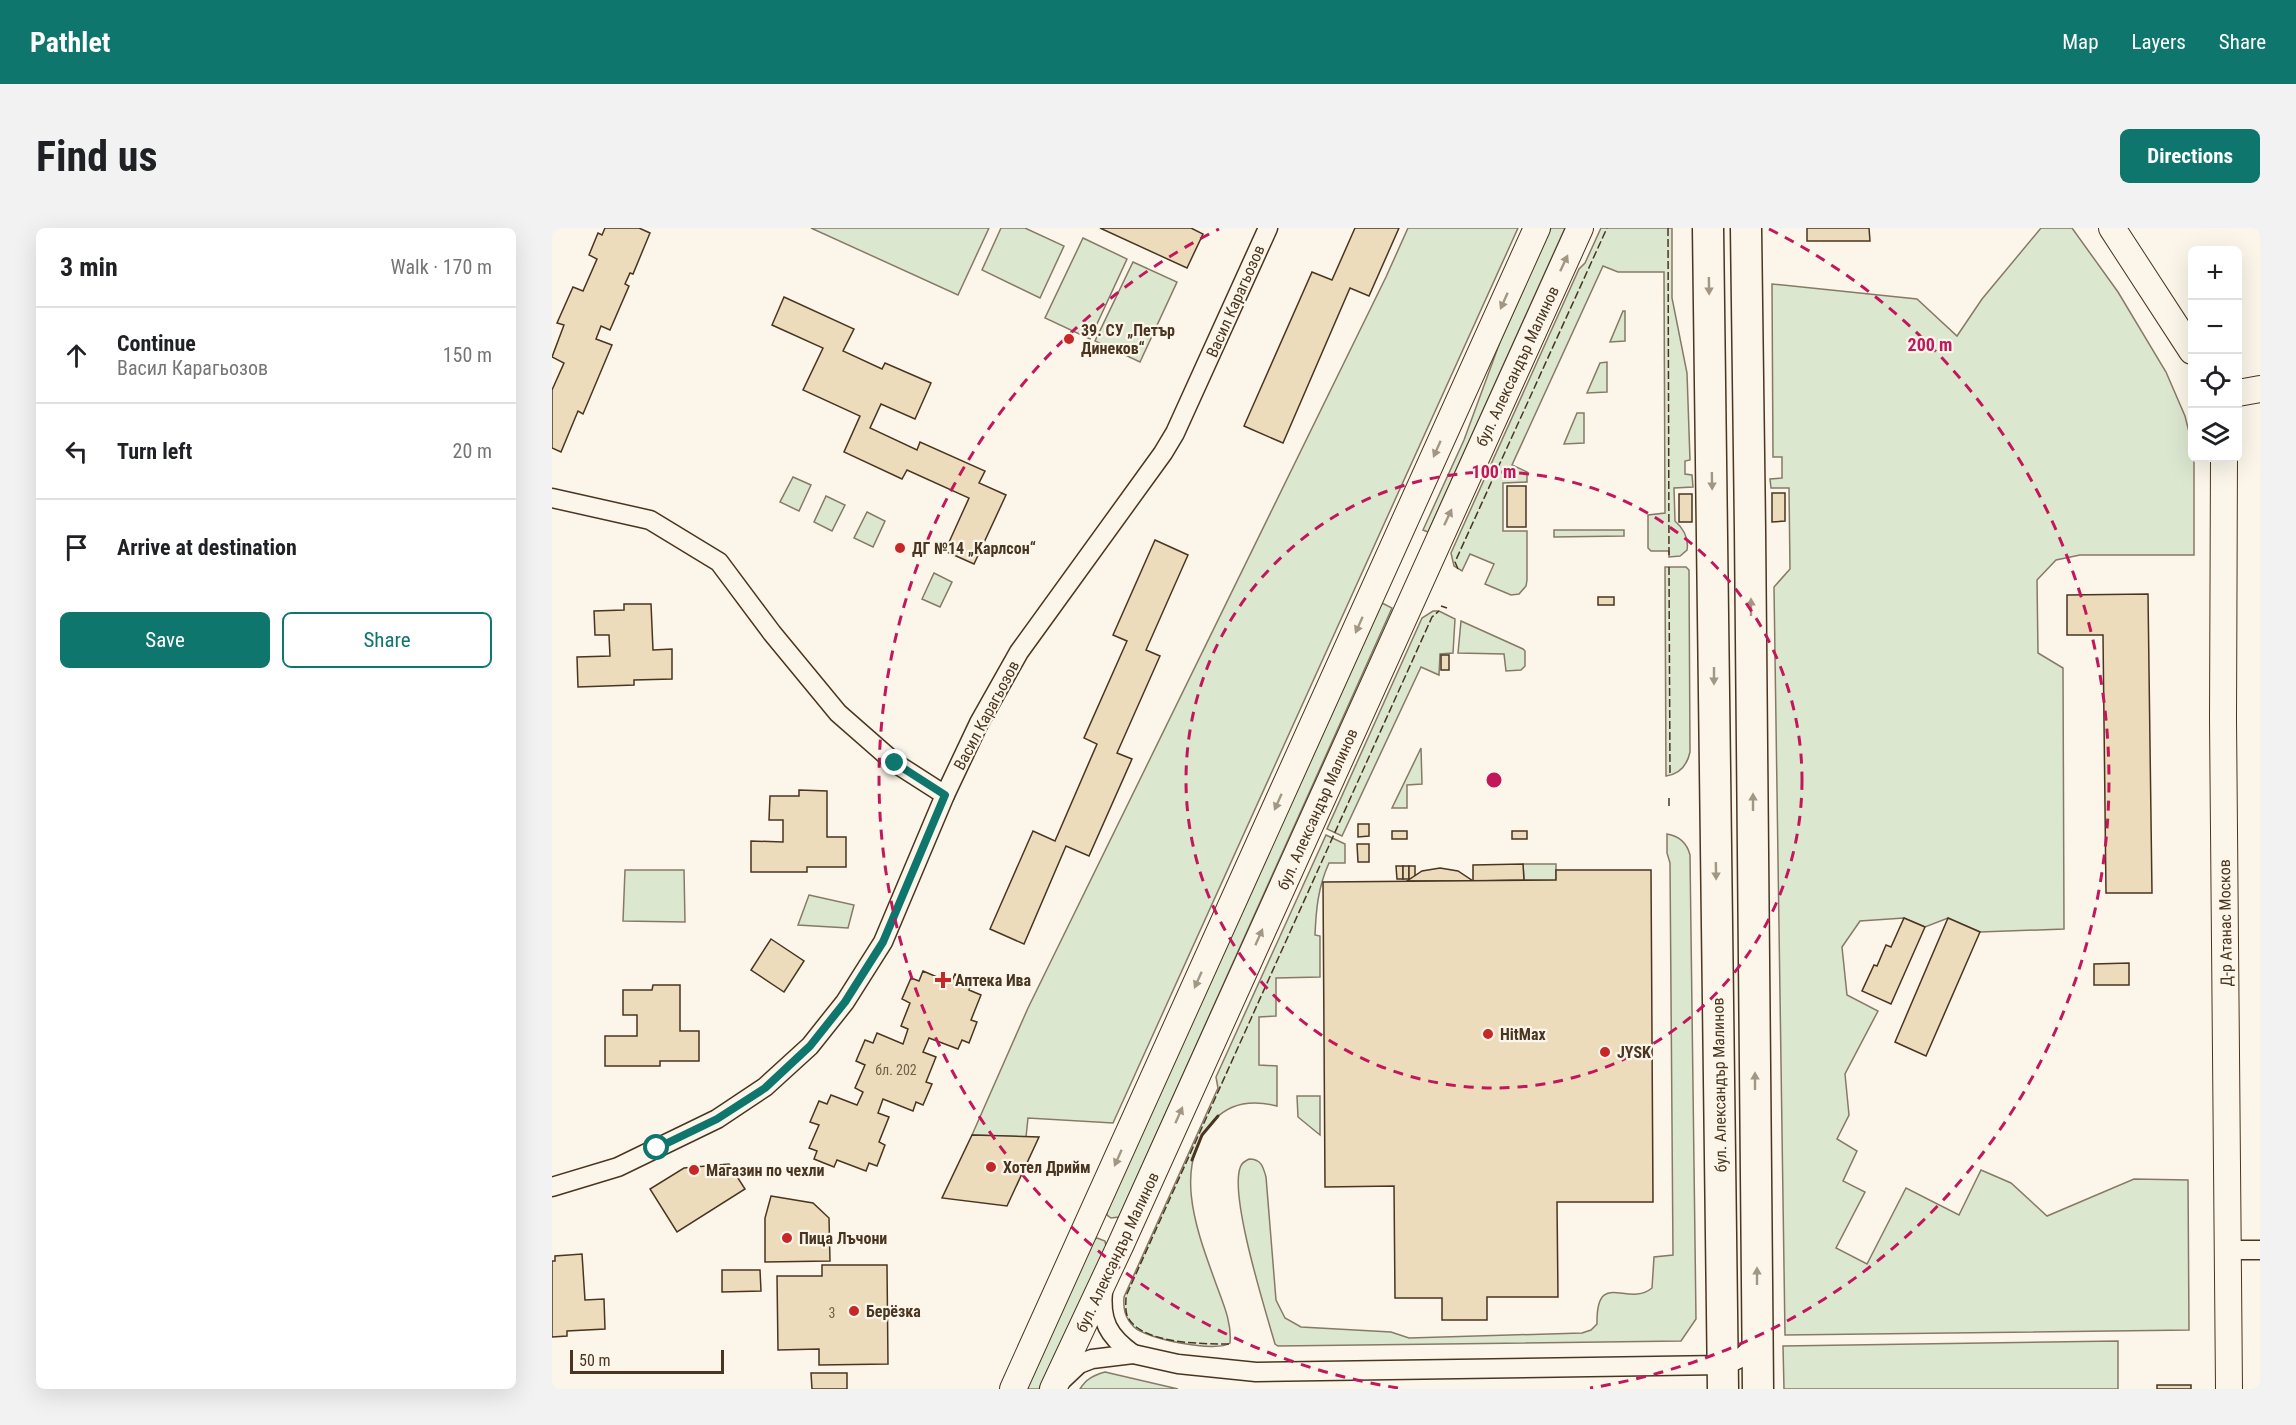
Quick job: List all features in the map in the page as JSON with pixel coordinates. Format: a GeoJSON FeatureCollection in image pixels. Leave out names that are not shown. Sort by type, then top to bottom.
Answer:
{"type":"FeatureCollection","features":[{"type":"Feature","properties":{"kind":"main road","name":"бул. Александър Малинов"},"geometry":{"type":"LineString","coordinates":[[1708,228],[1723,1377]]}},
{"type":"Feature","properties":{"kind":"main road"},"geometry":{"type":"LineString","coordinates":[[1746,228],[1758,1389]]}},
{"type":"Feature","properties":{"kind":"street","name":"Васил Карагьозов"},"geometry":{"type":"LineString","coordinates":[[552,1187],[618,1167],[717,1119],[765,1088],[810,1046],[845,1002],[883,942],[945,795],[979,723],[1019,652],[1163,453],[1175,433],[1268,228]]}},
{"type":"Feature","properties":{"kind":"street"},"geometry":{"type":"LineString","coordinates":[[1013,1389],[1537,228]]}},
{"type":"Feature","properties":{"kind":"street","name":"бул. Александър Малинов"},"geometry":{"type":"LineString","coordinates":[[1053,1389],[1580,228]]}},
{"type":"Feature","properties":{"kind":"street"},"geometry":{"type":"LineString","coordinates":[[2112,228],[2188,343]]}},
{"type":"Feature","properties":{"kind":"street"},"geometry":{"type":"LineString","coordinates":[[2242,392],[2260,388]]}},
{"type":"Feature","properties":{"kind":"street","name":"Д-р Атанас Москов"},"geometry":{"type":"LineString","coordinates":[[2224,462],[2223,731],[2229,1389]]}},
{"type":"Feature","properties":{"kind":"street"},"geometry":{"type":"LineString","coordinates":[[552,498],[651,520],[719,562],[772,633],[838,713],[895,763],[945,795]]}},
{"type":"Feature","properties":{"kind":"street"},"geometry":{"type":"LineString","coordinates":[[2229,1250],[2260,1250]]}},
{"type":"Feature","properties":{"kind":"street"},"geometry":{"type":"LineString","coordinates":[[1103,1283],[1102,1301],[1107,1328],[1112,1337],[1133,1354]]}},
{"type":"Feature","properties":{"kind":"street"},"geometry":{"type":"LineString","coordinates":[[1053,1389],[1079,1364],[1105,1356],[1133,1354],[1178,1364],[1256,1372],[1723,1377],[1750,1349],[1757,1334]]}},
{"type":"Feature","properties":{"kind":"green space"},"geometry":{"type":"Polygon","coordinates":[[[811,228],[989,228],[958,295],[811,228]]]}},
{"type":"Feature","properties":{"kind":"green space"},"geometry":{"type":"Polygon","coordinates":[[[1001,228],[1025,228],[1064,246],[1040,298],[982,270],[1001,228]]]}},
{"type":"Feature","properties":{"kind":"green space"},"geometry":{"type":"Polygon","coordinates":[[[1408,228],[1518,228],[1113,1123],[1028,1118],[1026,1137],[972,1135],[1028,1008],[1408,228]]]}},
{"type":"Feature","properties":{"kind":"green space"},"geometry":{"type":"Polygon","coordinates":[[[1551,228],[1565,228],[1428,532],[1423,530],[1464,440],[1500,342],[1551,228]]]}},
{"type":"Feature","properties":{"kind":"green space"},"geometry":{"type":"Polygon","coordinates":[[[1601,228],[1672,228],[1672,298],[1687,373],[1690,460],[1685,461],[1685,474],[1692,475],[1693,487],[1674,488],[1675,521],[1685,534],[1687,550],[1680,556],[1669,557],[1669,551],[1651,551],[1648,548],[1648,515],[1665,513],[1664,272],[1618,272],[1603,266],[1512,465],[1527,472],[1527,482],[1503,483],[1503,531],[1527,531],[1526,586],[1519,594],[1511,595],[1485,584],[1494,564],[1470,554],[1462,571],[1454,566],[1451,553],[1579,269],[1585,263],[1601,228]]]}},
{"type":"Feature","properties":{"kind":"green space"},"geometry":{"type":"Polygon","coordinates":[[[2041,228],[2072,228],[2118,292],[2166,372],[2185,416],[2188,428],[2188,462],[2194,462],[2194,555],[2080,555],[2056,560],[2037,580],[2038,653],[2063,668],[2064,929],[1980,932],[1948,918],[1925,927],[1904,918],[1860,921],[1842,947],[1847,995],[1878,1011],[1845,1074],[1849,1115],[1837,1139],[1857,1151],[1843,1181],[1865,1192],[1836,1248],[1867,1264],[1906,1188],[1959,1215],[1981,1170],[2011,1183],[2047,1216],[2134,1179],[2188,1180],[2189,1330],[1785,1335],[1774,587],[1790,569],[1789,488],[1771,488],[1770,479],[1782,478],[1782,457],[1773,457],[1772,284],[1917,299],[1957,336],[1982,299],[2041,228]]]}},
{"type":"Feature","properties":{"kind":"green space"},"geometry":{"type":"Polygon","coordinates":[[[1083,238],[1127,259],[1090,339],[1045,318],[1083,238]]]}},
{"type":"Feature","properties":{"kind":"green space"},"geometry":{"type":"Polygon","coordinates":[[[1133,262],[1177,282],[1140,362],[1095,341],[1133,262]]]}},
{"type":"Feature","properties":{"kind":"green space"},"geometry":{"type":"Polygon","coordinates":[[[1623,311],[1625,311],[1625,341],[1610,342],[1623,311]]]}},
{"type":"Feature","properties":{"kind":"green space"},"geometry":{"type":"Polygon","coordinates":[[[1607,362],[1607,392],[1587,393],[1600,363],[1607,362]]]}},
{"type":"Feature","properties":{"kind":"green space"},"geometry":{"type":"Polygon","coordinates":[[[1577,413],[1584,413],[1584,443],[1564,444],[1577,413]]]}},
{"type":"Feature","properties":{"kind":"green space"},"geometry":{"type":"Polygon","coordinates":[[[793,477],[811,485],[799,511],[780,502],[793,477]]]}},
{"type":"Feature","properties":{"kind":"green space"},"geometry":{"type":"Polygon","coordinates":[[[826,496],[845,505],[832,531],[814,522],[826,496]]]}},
{"type":"Feature","properties":{"kind":"green space"},"geometry":{"type":"Polygon","coordinates":[[[867,512],[885,521],[873,547],[854,538],[867,512]]]}},
{"type":"Feature","properties":{"kind":"green space"},"geometry":{"type":"Polygon","coordinates":[[[1554,530],[1624,530],[1624,536],[1554,537],[1554,530]]]}},
{"type":"Feature","properties":{"kind":"green space"},"geometry":{"type":"Polygon","coordinates":[[[1665,567],[1686,567],[1689,570],[1690,752],[1682,768],[1666,776],[1665,567]]]}},
{"type":"Feature","properties":{"kind":"green space"},"geometry":{"type":"Polygon","coordinates":[[[934,573],[952,582],[940,607],[922,599],[934,573]]]}},
{"type":"Feature","properties":{"kind":"green space"},"geometry":{"type":"Polygon","coordinates":[[[1382,603],[1392,608],[1119,1217],[1111,1218],[1107,1215],[1107,1211],[1382,603]]]}},
{"type":"Feature","properties":{"kind":"green space"},"geometry":{"type":"Polygon","coordinates":[[[1433,611],[1439,611],[1455,619],[1453,653],[1440,654],[1439,675],[1421,667],[1342,836],[1327,829],[1422,618],[1433,611]]]}},
{"type":"Feature","properties":{"kind":"green space"},"geometry":{"type":"Polygon","coordinates":[[[1461,621],[1523,649],[1525,666],[1521,670],[1506,671],[1504,654],[1458,653],[1461,621]]]}},
{"type":"Feature","properties":{"kind":"green space"},"geometry":{"type":"Polygon","coordinates":[[[1421,748],[1422,784],[1407,785],[1407,808],[1392,808],[1421,748]]]}},
{"type":"Feature","properties":{"kind":"green space"},"geometry":{"type":"Polygon","coordinates":[[[1667,834],[1682,841],[1690,855],[1696,1319],[1681,1341],[1278,1346],[1275,1344],[1250,1254],[1240,1203],[1238,1183],[1240,1168],[1242,1163],[1249,1159],[1261,1164],[1266,1177],[1276,1300],[1285,1318],[1301,1327],[1391,1332],[1409,1338],[1582,1333],[1591,1330],[1597,1324],[1598,1307],[1602,1298],[1608,1293],[1643,1293],[1652,1288],[1654,1257],[1673,1255],[1670,863],[1667,853],[1667,834]]]}},
{"type":"Feature","properties":{"kind":"green space"},"geometry":{"type":"Polygon","coordinates":[[[1326,835],[1345,844],[1345,863],[1329,863],[1320,890],[1315,935],[1320,936],[1320,977],[1276,978],[1276,1016],[1259,1017],[1259,1065],[1277,1066],[1277,1106],[1251,1103],[1228,1109],[1214,1120],[1201,1138],[1193,1157],[1191,1178],[1195,1220],[1226,1311],[1230,1343],[1223,1346],[1197,1345],[1152,1336],[1141,1332],[1128,1320],[1124,1297],[1218,1088],[1216,1077],[1326,835]]]}},
{"type":"Feature","properties":{"kind":"green space"},"geometry":{"type":"Polygon","coordinates":[[[1523,864],[1556,864],[1556,880],[1524,880],[1523,864]]]}},
{"type":"Feature","properties":{"kind":"green space"},"geometry":{"type":"Polygon","coordinates":[[[625,870],[684,870],[685,922],[623,921],[625,870]]]}},
{"type":"Feature","properties":{"kind":"green space"},"geometry":{"type":"Polygon","coordinates":[[[809,895],[854,905],[848,928],[798,925],[809,895]]]}},
{"type":"Feature","properties":{"kind":"green space"},"geometry":{"type":"Polygon","coordinates":[[[1297,1096],[1320,1096],[1320,1135],[1298,1117],[1297,1096]]]}},
{"type":"Feature","properties":{"kind":"green space"},"geometry":{"type":"Polygon","coordinates":[[[1097,1238],[1105,1241],[1106,1246],[1039,1389],[1025,1389],[1094,1240],[1097,1238]]]}},
{"type":"Feature","properties":{"kind":"green space"},"geometry":{"type":"Polygon","coordinates":[[[2118,1341],[2118,1389],[1784,1389],[1783,1346],[2118,1341]]]}},
{"type":"Feature","properties":{"kind":"green space"},"geometry":{"type":"Polygon","coordinates":[[[1105,1372],[1178,1389],[1080,1389],[1091,1378],[1105,1372]]]}},
{"type":"Feature","properties":{"kind":"building"},"geometry":{"type":"Polygon","coordinates":[[[605,228],[639,228],[650,233],[633,274],[630,273],[625,284],[629,286],[610,330],[601,326],[596,339],[612,345],[583,414],[578,411],[561,452],[552,448],[552,390],[564,363],[552,357],[564,325],[557,323],[573,287],[583,291],[597,259],[589,255],[598,233],[602,235],[605,228]]]}},
{"type":"Feature","properties":{"kind":"building"},"geometry":{"type":"Polygon","coordinates":[[[1100,228],[1191,228],[1203,234],[1187,268],[1100,228]]]}},
{"type":"Feature","properties":{"kind":"building"},"geometry":{"type":"Polygon","coordinates":[[[1355,228],[1399,228],[1369,296],[1350,288],[1283,443],[1244,426],[1312,272],[1332,280],[1355,228]]]}},
{"type":"Feature","properties":{"kind":"building"},"geometry":{"type":"Polygon","coordinates":[[[1807,228],[1869,228],[1870,241],[1807,241],[1807,228]]]}},
{"type":"Feature","properties":{"kind":"building"},"geometry":{"type":"Polygon","coordinates":[[[784,297],[854,329],[843,351],[882,369],[885,363],[931,383],[915,419],[881,404],[870,428],[917,450],[920,442],[985,471],[979,483],[1006,495],[974,564],[945,551],[969,498],[907,470],[902,479],[844,452],[860,416],[803,390],[823,348],[772,325],[784,297]]]}},
{"type":"Feature","properties":{"kind":"building"},"geometry":{"type":"Polygon","coordinates":[[[1507,486],[1526,486],[1526,527],[1507,527],[1507,486]]]}},
{"type":"Feature","properties":{"kind":"building"},"geometry":{"type":"Polygon","coordinates":[[[1772,493],[1785,493],[1785,521],[1772,522],[1772,493]]]}},
{"type":"Feature","properties":{"kind":"building"},"geometry":{"type":"Polygon","coordinates":[[[1679,494],[1692,494],[1692,522],[1679,522],[1679,494]]]}},
{"type":"Feature","properties":{"kind":"building"},"geometry":{"type":"Polygon","coordinates":[[[1155,540],[1188,555],[1146,650],[1160,656],[1117,753],[1132,759],[1089,856],[1066,846],[1024,944],[990,929],[1033,831],[1055,841],[1097,744],[1084,738],[1127,641],[1113,635],[1155,540]]]}},
{"type":"Feature","properties":{"kind":"building"},"geometry":{"type":"Polygon","coordinates":[[[2148,594],[2152,893],[2106,893],[2103,635],[2067,635],[2067,595],[2148,594]]]}},
{"type":"Feature","properties":{"kind":"building"},"geometry":{"type":"Polygon","coordinates":[[[1598,597],[1614,597],[1614,605],[1598,605],[1598,597]]]}},
{"type":"Feature","properties":{"kind":"building"},"geometry":{"type":"Polygon","coordinates":[[[624,604],[651,604],[653,650],[672,649],[672,679],[634,680],[634,685],[578,687],[577,657],[610,656],[609,635],[595,635],[594,611],[624,610],[624,604]]]}},
{"type":"Feature","properties":{"kind":"building"},"geometry":{"type":"Polygon","coordinates":[[[1441,655],[1449,655],[1449,670],[1441,670],[1441,655]]]}},
{"type":"Feature","properties":{"kind":"building"},"geometry":{"type":"Polygon","coordinates":[[[799,790],[827,791],[827,837],[846,837],[846,867],[807,867],[807,872],[751,872],[751,841],[783,842],[783,820],[769,820],[770,796],[799,796],[799,790]]]}},
{"type":"Feature","properties":{"kind":"building"},"geometry":{"type":"Polygon","coordinates":[[[1358,824],[1369,824],[1369,836],[1358,837],[1358,824]]]}},
{"type":"Feature","properties":{"kind":"building"},"geometry":{"type":"Polygon","coordinates":[[[1392,831],[1407,831],[1407,839],[1392,839],[1392,831]]]}},
{"type":"Feature","properties":{"kind":"building"},"geometry":{"type":"Polygon","coordinates":[[[1512,831],[1527,831],[1527,839],[1512,839],[1512,831]]]}},
{"type":"Feature","properties":{"kind":"building"},"geometry":{"type":"Polygon","coordinates":[[[1357,844],[1369,844],[1369,862],[1358,862],[1357,844]]]}},
{"type":"Feature","properties":{"kind":"building"},"geometry":{"type":"Polygon","coordinates":[[[1523,864],[1524,880],[1473,881],[1473,865],[1523,864]]]}},
{"type":"Feature","properties":{"kind":"building"},"geometry":{"type":"Polygon","coordinates":[[[1396,866],[1403,866],[1403,879],[1397,879],[1396,866]]]}},
{"type":"Feature","properties":{"kind":"building"},"geometry":{"type":"Polygon","coordinates":[[[1403,866],[1409,866],[1409,879],[1403,879],[1403,866]]]}},
{"type":"Feature","properties":{"kind":"building"},"geometry":{"type":"Polygon","coordinates":[[[1409,866],[1415,866],[1415,879],[1409,879],[1409,866]]]}},
{"type":"Feature","properties":{"kind":"building"},"geometry":{"type":"Polygon","coordinates":[[[1440,868],[1458,871],[1473,881],[1407,881],[1422,871],[1440,868]]]}},
{"type":"Feature","properties":{"kind":"building","name":"HitMax"},"geometry":{"type":"Polygon","coordinates":[[[1556,870],[1651,870],[1653,1202],[1557,1202],[1558,1297],[1487,1297],[1487,1320],[1442,1320],[1442,1298],[1395,1298],[1394,1186],[1325,1187],[1323,882],[1556,880],[1556,870]]]}},
{"type":"Feature","properties":{"kind":"building"},"geometry":{"type":"Polygon","coordinates":[[[1904,918],[1925,927],[1891,1004],[1862,991],[1886,945],[1891,947],[1904,918]]]}},
{"type":"Feature","properties":{"kind":"building"},"geometry":{"type":"Polygon","coordinates":[[[1948,918],[1980,932],[1926,1056],[1895,1042],[1948,918]]]}},
{"type":"Feature","properties":{"kind":"building"},"geometry":{"type":"Polygon","coordinates":[[[771,939],[804,961],[784,992],[751,970],[771,939]]]}},
{"type":"Feature","properties":{"kind":"building"},"geometry":{"type":"Polygon","coordinates":[[[2129,963],[2129,985],[2094,985],[2094,964],[2129,963]]]}},
{"type":"Feature","properties":{"kind":"building"},"geometry":{"type":"Polygon","coordinates":[[[923,971],[951,983],[955,974],[972,981],[969,990],[981,995],[971,1020],[977,1022],[969,1043],[962,1040],[958,1049],[929,1038],[923,1052],[936,1057],[926,1082],[932,1084],[923,1105],[916,1102],[913,1111],[883,1099],[878,1113],[889,1117],[879,1142],[885,1145],[877,1166],[869,1163],[866,1171],[837,1160],[834,1167],[814,1159],[817,1151],[809,1148],[819,1125],[810,1122],[819,1101],[827,1104],[831,1095],[857,1105],[863,1092],[855,1088],[865,1065],[856,1061],[865,1040],[873,1043],[877,1033],[903,1044],[908,1029],[901,1026],[910,1003],[902,999],[911,978],[919,981],[923,971]]]}},
{"type":"Feature","properties":{"kind":"building"},"geometry":{"type":"Polygon","coordinates":[[[653,985],[680,985],[680,1031],[699,1031],[699,1061],[660,1061],[660,1066],[605,1066],[605,1036],[637,1036],[637,1015],[623,1015],[623,990],[652,990],[653,985]]]}},
{"type":"Feature","properties":{"kind":"building","name":"Хотел Дрийм"},"geometry":{"type":"Polygon","coordinates":[[[972,1135],[1039,1137],[1007,1206],[942,1198],[972,1135]]]}},
{"type":"Feature","properties":{"kind":"building"},"geometry":{"type":"Polygon","coordinates":[[[729,1164],[745,1189],[677,1232],[650,1189],[684,1168],[729,1164]]]}},
{"type":"Feature","properties":{"kind":"building"},"geometry":{"type":"Polygon","coordinates":[[[771,1196],[813,1203],[829,1218],[830,1261],[765,1262],[765,1218],[771,1196]]]}},
{"type":"Feature","properties":{"kind":"building"},"geometry":{"type":"Polygon","coordinates":[[[582,1254],[585,1300],[604,1299],[605,1329],[567,1331],[567,1336],[552,1337],[552,1261],[555,1261],[555,1256],[582,1254]]]}},
{"type":"Feature","properties":{"kind":"building"},"geometry":{"type":"Polygon","coordinates":[[[822,1265],[887,1265],[888,1364],[819,1365],[819,1349],[778,1350],[777,1276],[822,1276],[822,1265]]]}},
{"type":"Feature","properties":{"kind":"building"},"geometry":{"type":"Polygon","coordinates":[[[722,1270],[760,1270],[761,1291],[722,1292],[722,1270]]]}},
{"type":"Feature","properties":{"kind":"building"},"geometry":{"type":"Polygon","coordinates":[[[811,1373],[847,1373],[847,1389],[812,1389],[811,1373]]]}},
{"type":"Feature","properties":{"kind":"building"},"geometry":{"type":"Polygon","coordinates":[[[2157,1385],[2191,1385],[2191,1389],[2157,1389],[2157,1385]]]}},
{"type":"Feature","properties":{"kind":"fence"},"geometry":{"type":"LineString","coordinates":[[1458,569],[1455,562],[1607,228]]}},
{"type":"Feature","properties":{"kind":"fence"},"geometry":{"type":"LineString","coordinates":[[1668,228],[1669,557]]}},
{"type":"Feature","properties":{"kind":"fence"},"geometry":{"type":"LineString","coordinates":[[1669,567],[1670,775]]}},
{"type":"Feature","properties":{"kind":"fence"},"geometry":{"type":"LineString","coordinates":[[1441,606],[1447,608]]}},
{"type":"Feature","properties":{"kind":"fence"},"geometry":{"type":"LineString","coordinates":[[1229,1344],[1172,1340],[1144,1332],[1133,1325],[1127,1315],[1126,1296],[1432,617],[1439,611]]}},
{"type":"Feature","properties":{"kind":"fence"},"geometry":{"type":"LineString","coordinates":[[1669,798],[1669,806]]}},
{"type":"Feature","properties":{"kind":"wall"},"geometry":{"type":"LineString","coordinates":[[1192,1160],[1202,1135],[1218,1116]]}},
{"type":"Feature","properties":{"kind":"place","name":"39. СУ „Петър Динеков“"},"geometry":{"type":"Point","coordinates":[1069,339]}},
{"type":"Feature","properties":{"kind":"place","name":"ДГ №14 „Карлсон“"},"geometry":{"type":"Point","coordinates":[900,548]}},
{"type":"Feature","properties":{"kind":"place","name":"Аптека Ива"},"geometry":{"type":"Point","coordinates":[943,980]}},
{"type":"Feature","properties":{"kind":"place","name":"HitMax"},"geometry":{"type":"Point","coordinates":[1488,1034]}},
{"type":"Feature","properties":{"kind":"place","name":"JYSK"},"geometry":{"type":"Point","coordinates":[1605,1052]}},
{"type":"Feature","properties":{"kind":"place","name":"Хотел Дрийм"},"geometry":{"type":"Point","coordinates":[991,1167]}},
{"type":"Feature","properties":{"kind":"place","name":"Магазин по чехли"},"geometry":{"type":"Point","coordinates":[694,1170]}},
{"type":"Feature","properties":{"kind":"place","name":"Пица Лъчони"},"geometry":{"type":"Point","coordinates":[787,1238]}},
{"type":"Feature","properties":{"kind":"place","name":"Берёзка"},"geometry":{"type":"Point","coordinates":[854,1311]}},
{"type":"Feature","properties":{"kind":"route"},"geometry":{"type":"LineString","coordinates":[[657,1148],[717,1119],[765,1088],[810,1046],[845,1002],[883,942],[945,795],[895,763]]}}]}
